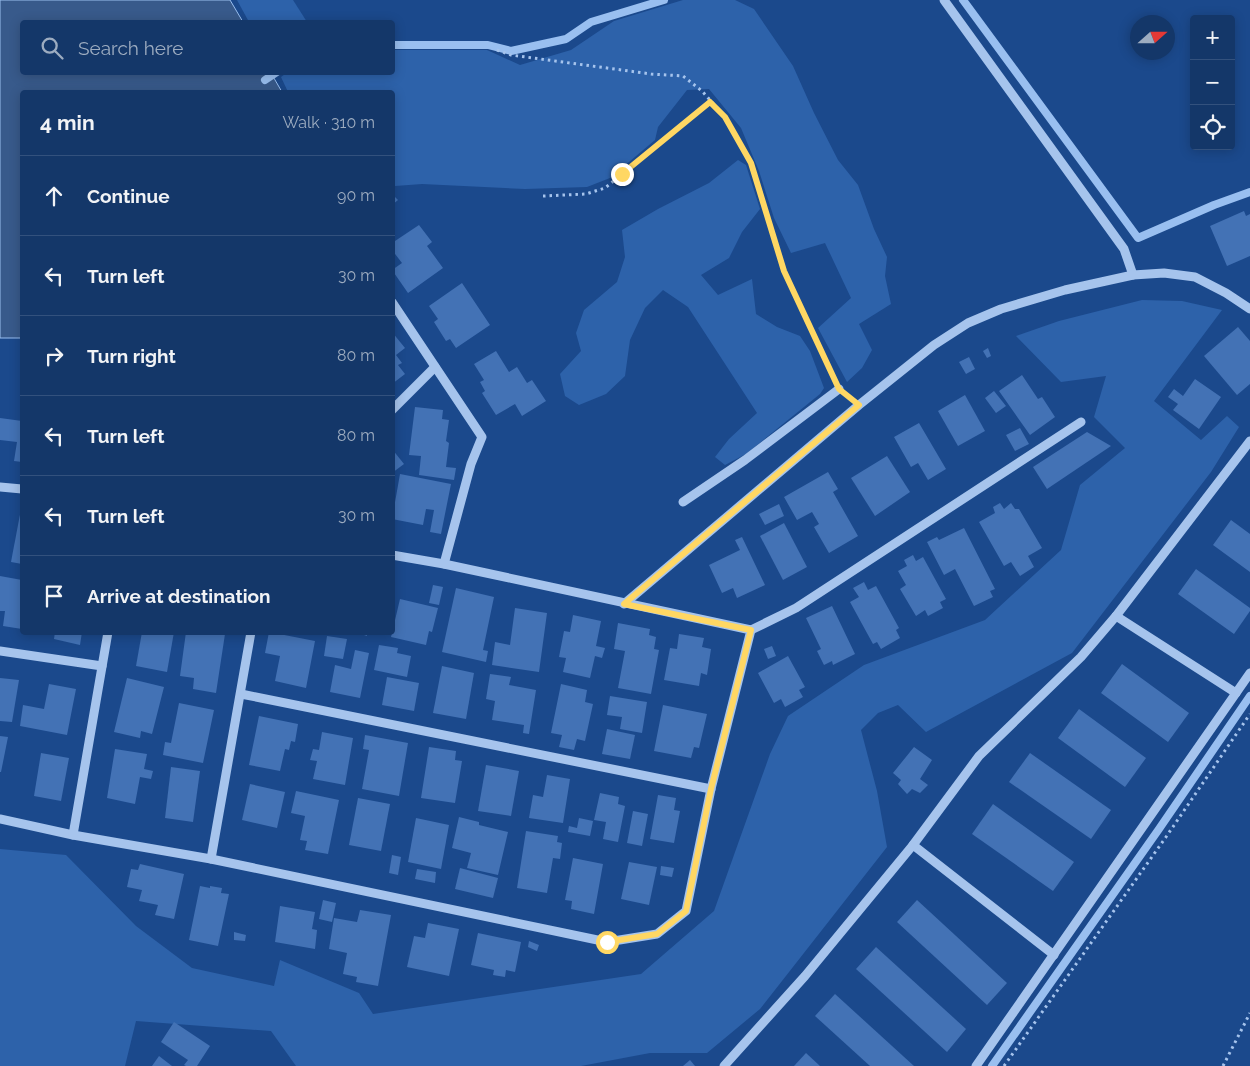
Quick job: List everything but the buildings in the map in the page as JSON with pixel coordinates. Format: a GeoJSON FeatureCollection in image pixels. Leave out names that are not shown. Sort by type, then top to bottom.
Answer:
{"type":"FeatureCollection","features":[{"type":"Feature","properties":{"kind":"street"},"geometry":{"type":"LineString","coordinates":[[944,0],[1124,249],[1133,275]]}},
{"type":"Feature","properties":{"kind":"street"},"geometry":{"type":"LineString","coordinates":[[624,604],[859,405],[934,345],[968,324],[1001,309],[1065,290],[1133,275],[1164,273],[1195,277],[1226,293],[1250,309]]}},
{"type":"Feature","properties":{"kind":"street"},"geometry":{"type":"LineString","coordinates":[[395,306],[482,437],[471,464],[444,564]]}},
{"type":"Feature","properties":{"kind":"street"},"geometry":{"type":"LineString","coordinates":[[395,407],[436,367]]}},
{"type":"Feature","properties":{"kind":"street"},"geometry":{"type":"LineString","coordinates":[[683,502],[745,460],[839,389]]}},
{"type":"Feature","properties":{"kind":"street"},"geometry":{"type":"LineString","coordinates":[[395,556],[444,564],[751,630],[796,608],[1081,422]]}},
{"type":"Feature","properties":{"kind":"street"},"geometry":{"type":"LineString","coordinates":[[724,1066],[806,976],[913,845],[979,756],[1081,657],[1116,616],[1250,441]]}},
{"type":"Feature","properties":{"kind":"street"},"geometry":{"type":"LineString","coordinates":[[0,486],[20,489]]}},
{"type":"Feature","properties":{"kind":"street"},"geometry":{"type":"LineString","coordinates":[[1116,616],[1236,693]]}},
{"type":"Feature","properties":{"kind":"street"},"geometry":{"type":"LineString","coordinates":[[0,819],[73,835],[211,859],[607,942],[657,934],[686,911],[711,789],[751,630]]}},
{"type":"Feature","properties":{"kind":"street"},"geometry":{"type":"LineString","coordinates":[[73,835],[107,635]]}},
{"type":"Feature","properties":{"kind":"street"},"geometry":{"type":"LineString","coordinates":[[211,859],[251,635]]}},
{"type":"Feature","properties":{"kind":"street"},"geometry":{"type":"LineString","coordinates":[[0,651],[102,666]]}},
{"type":"Feature","properties":{"kind":"street"},"geometry":{"type":"LineString","coordinates":[[976,1066],[1250,673]]}},
{"type":"Feature","properties":{"kind":"street"},"geometry":{"type":"LineString","coordinates":[[241,694],[711,789]]}},
{"type":"Feature","properties":{"kind":"street"},"geometry":{"type":"LineString","coordinates":[[913,845],[1054,955]]}},
{"type":"Feature","properties":{"kind":"path"},"geometry":{"type":"LineString","coordinates":[[497,50],[511,55],[651,74],[683,76],[702,91],[725,117],[751,163],[784,271],[839,389]]}},
{"type":"Feature","properties":{"kind":"path"},"geometry":{"type":"LineString","coordinates":[[543,196],[586,194],[605,188],[710,102]]}},
{"type":"Feature","properties":{"kind":"path"},"geometry":{"type":"LineString","coordinates":[[1004,1066],[1250,714]]}},
{"type":"Feature","properties":{"kind":"path"},"geometry":{"type":"LineString","coordinates":[[1223,1066],[1250,1013]]}},
{"type":"Feature","properties":{"kind":"shaded area"},"geometry":{"type":"Polygon","coordinates":[[[0,0],[230,0],[242,20],[20,20],[20,75],[272,75],[281,90],[20,90],[20,338],[0,338],[0,0]]]}},
{"type":"Feature","properties":{"kind":"shaded area"},"geometry":{"type":"Polygon","coordinates":[[[237,0],[293,0],[306,20],[248,20],[237,0]]]}},
{"type":"Feature","properties":{"kind":"shaded area"},"geometry":{"type":"Polygon","coordinates":[[[683,0],[735,0],[754,9],[793,66],[838,160],[858,185],[874,229],[887,257],[885,276],[891,304],[859,324],[872,350],[862,368],[847,382],[818,328],[851,298],[825,243],[791,253],[774,218],[759,171],[741,128],[709,89],[687,90],[658,127],[655,140],[610,178],[587,187],[525,189],[422,184],[395,186],[395,90],[287,90],[281,77],[284,75],[395,75],[395,50],[487,50],[520,65],[571,50],[614,21],[683,0]]]}},
{"type":"Feature","properties":{"kind":"shaded area"},"geometry":{"type":"Polygon","coordinates":[[[738,160],[746,165],[760,209],[742,232],[729,258],[701,275],[718,295],[752,279],[756,314],[777,327],[800,336],[810,351],[824,388],[820,394],[746,454],[725,465],[715,457],[729,439],[757,413],[688,307],[663,290],[645,308],[630,340],[625,376],[606,394],[579,405],[565,396],[560,374],[581,351],[576,333],[584,310],[617,282],[625,257],[622,230],[709,183],[738,160]]]}},
{"type":"Feature","properties":{"kind":"shaded area"},"geometry":{"type":"Polygon","coordinates":[[[1142,300],[1182,301],[1222,310],[1154,401],[1201,440],[1227,416],[1239,427],[1211,472],[1072,653],[926,732],[898,705],[878,713],[861,730],[877,791],[887,847],[760,1009],[707,1053],[650,1053],[581,1066],[296,1066],[271,1031],[136,1021],[125,1066],[0,1066],[0,849],[66,855],[136,926],[192,968],[274,986],[280,960],[359,993],[373,1014],[641,974],[714,911],[770,754],[788,716],[864,665],[985,620],[1061,550],[1080,485],[1125,448],[1094,417],[1106,376],[1061,382],[1016,336],[1059,321],[1142,300]]]}},
{"type":"Feature","properties":{"kind":"waterway"},"geometry":{"type":"LineString","coordinates":[[395,45],[488,45],[511,51],[566,39],[591,22],[664,0]]}},
{"type":"Feature","properties":{"kind":"waterway"},"geometry":{"type":"LineString","coordinates":[[963,0],[1138,238],[1214,205],[1250,192]]}},
{"type":"Feature","properties":{"kind":"waterway"},"geometry":{"type":"LineString","coordinates":[[265,80],[272,75]]}},
{"type":"Feature","properties":{"kind":"waterway"},"geometry":{"type":"LineString","coordinates":[[992,1066],[1250,696]]}},
{"type":"Feature","properties":{"kind":"route"},"geometry":{"type":"LineString","coordinates":[[607,942],[657,934],[686,911],[711,789],[751,630],[624,604],[859,405],[839,389],[784,271],[751,163],[725,117],[710,102],[622,174]]}}]}
